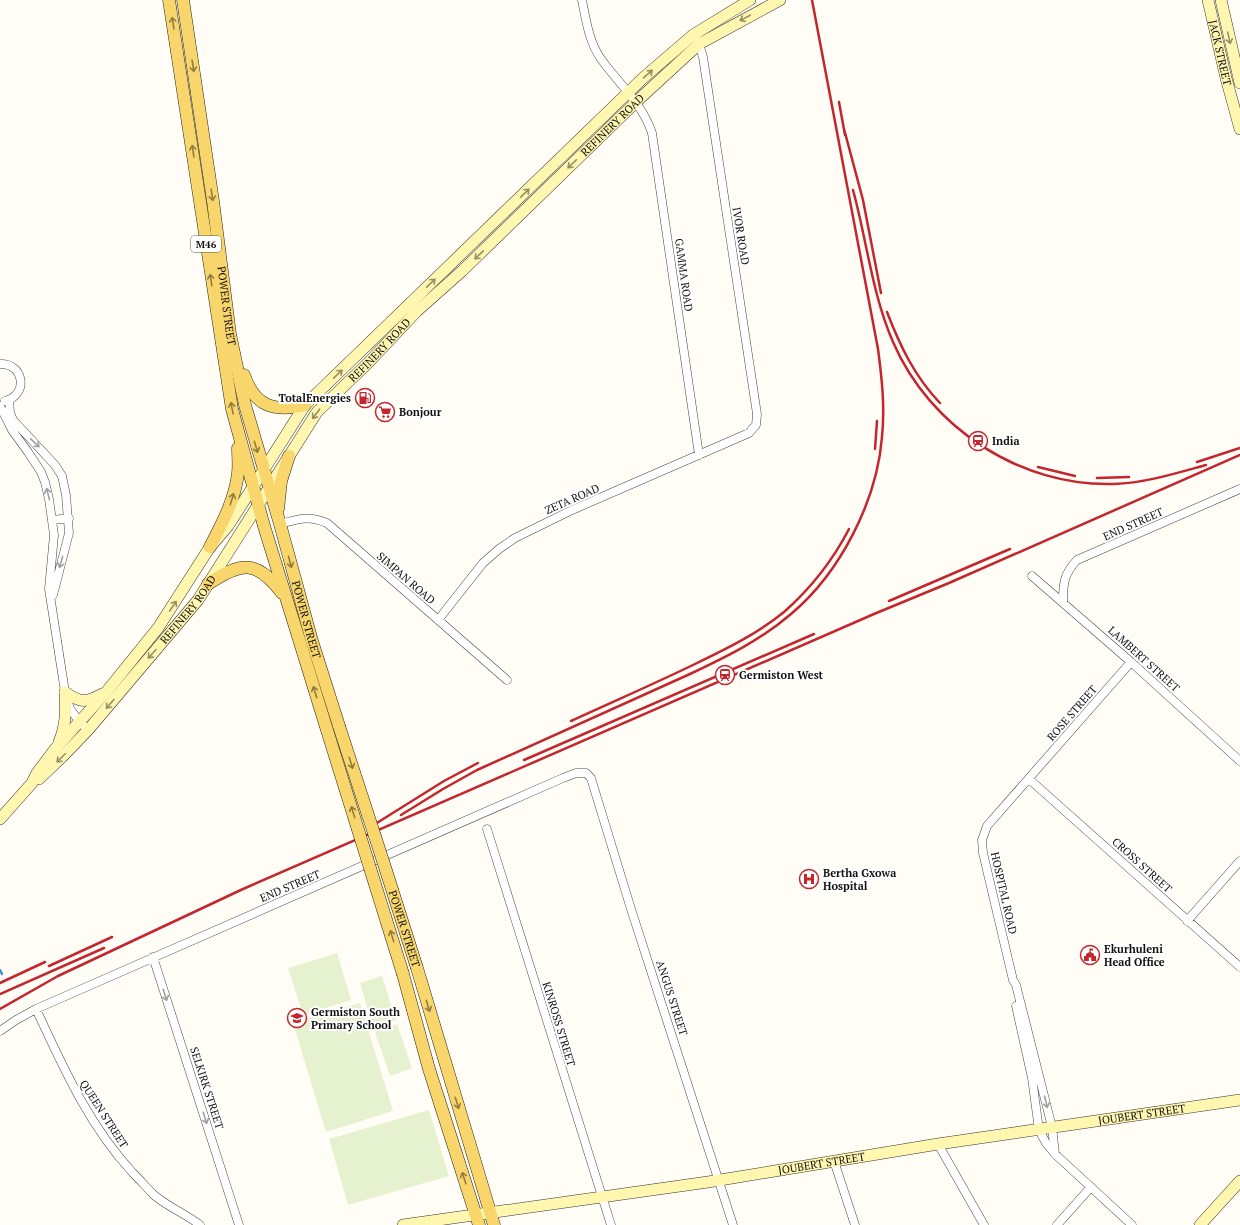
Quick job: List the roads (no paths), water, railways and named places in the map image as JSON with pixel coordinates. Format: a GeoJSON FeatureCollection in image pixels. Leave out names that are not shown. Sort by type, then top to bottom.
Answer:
{"type":"FeatureCollection","features":[{"type":"Feature","properties":{"kind":"main road","name":"POWER STREET"},"geometry":{"type":"LineString","coordinates":[[170,0],[217,320],[238,436],[286,598],[404,974],[429,1069],[477,1220]]}},
{"type":"Feature","properties":{"kind":"main road","name":"POWER STREET"},"geometry":{"type":"LineString","coordinates":[[183,0],[230,334],[245,405],[312,641],[384,861],[492,1219]]}},
{"type":"Feature","properties":{"kind":"main road","name":"REFINERY ROAD"},"geometry":{"type":"LineString","coordinates":[[0,819],[32,783],[40,778],[62,757],[107,691],[158,628],[210,547],[228,526],[305,405],[628,92],[696,39],[750,0]]}},
{"type":"Feature","properties":{"kind":"main road","name":"REFINERY ROAD"},"geometry":{"type":"LineString","coordinates":[[32,783],[36,773],[55,749],[84,726],[198,600],[317,412],[368,363],[417,311],[462,271],[636,102],[696,39],[780,0]]}},
{"type":"Feature","properties":{"kind":"main road","name":"JACK STREET"},"geometry":{"type":"LineString","coordinates":[[1208,0],[1226,78],[1240,129]]}},
{"type":"Feature","properties":{"kind":"main road","name":"JACK STREET"},"geometry":{"type":"LineString","coordinates":[[1221,0],[1240,83]]}},
{"type":"Feature","properties":{"kind":"main road"},"geometry":{"type":"LineString","coordinates":[[183,86],[196,84]]}},
{"type":"Feature","properties":{"kind":"main road"},"geometry":{"type":"LineString","coordinates":[[540,178],[549,187]]}},
{"type":"Feature","properties":{"kind":"main road"},"geometry":{"type":"LineString","coordinates":[[499,218],[508,226]]}},
{"type":"Feature","properties":{"kind":"main road"},"geometry":{"type":"LineString","coordinates":[[454,261],[462,271]]}},
{"type":"Feature","properties":{"kind":"main road"},"geometry":{"type":"LineString","coordinates":[[230,334],[248,386],[258,399],[280,408],[288,409],[305,405]]}},
{"type":"Feature","properties":{"kind":"main road"},"geometry":{"type":"LineString","coordinates":[[210,547],[228,513],[233,497],[238,472],[238,436]]}},
{"type":"Feature","properties":{"kind":"main road"},"geometry":{"type":"LineString","coordinates":[[278,520],[280,489],[289,456]]}},
{"type":"Feature","properties":{"kind":"main road"},"geometry":{"type":"LineString","coordinates":[[208,584],[235,568],[252,568],[270,579],[286,598]]}},
{"type":"Feature","properties":{"kind":"main road"},"geometry":{"type":"LineString","coordinates":[[65,692],[72,698],[83,701],[94,698],[107,691]]}},
{"type":"Feature","properties":{"kind":"main road"},"geometry":{"type":"LineString","coordinates":[[55,749],[62,735],[65,724],[65,692]]}},
{"type":"Feature","properties":{"kind":"main road","name":"JOUBERT STREET"},"geometry":{"type":"LineString","coordinates":[[403,1225],[492,1219],[602,1198],[938,1144],[1240,1100]]}},
{"type":"Feature","properties":{"kind":"main road"},"geometry":{"type":"LineString","coordinates":[[1200,1225],[1240,1181]]}},
{"type":"Feature","properties":{"kind":"street","name":"GAMMA ROAD"},"geometry":{"type":"LineString","coordinates":[[582,0],[593,43],[601,58],[636,102],[650,127],[655,152],[699,455]]}},
{"type":"Feature","properties":{"kind":"street","name":"IVOR ROAD"},"geometry":{"type":"LineString","coordinates":[[696,39],[703,57],[757,414],[756,425],[753,430],[743,436]]}},
{"type":"Feature","properties":{"kind":"street"},"geometry":{"type":"LineString","coordinates":[[0,364],[12,366],[19,375],[21,381],[18,392],[9,400],[0,401]]}},
{"type":"Feature","properties":{"kind":"street"},"geometry":{"type":"LineString","coordinates":[[9,400],[9,408],[13,420],[55,465],[62,476],[66,495],[69,533],[52,602]]}},
{"type":"Feature","properties":{"kind":"street"},"geometry":{"type":"LineString","coordinates":[[0,406],[12,430],[41,472],[49,499],[53,520],[54,540],[49,589],[65,692],[70,709],[84,726]]}},
{"type":"Feature","properties":{"kind":"street","name":"ZETA ROAD"},"geometry":{"type":"LineString","coordinates":[[438,620],[483,563],[515,538],[572,510],[743,436]]}},
{"type":"Feature","properties":{"kind":"street","name":"END STREET"},"geometry":{"type":"LineString","coordinates":[[1062,602],[1063,582],[1066,573],[1077,560],[1240,489]]}},
{"type":"Feature","properties":{"kind":"street"},"geometry":{"type":"LineString","coordinates":[[53,520],[68,518]]}},
{"type":"Feature","properties":{"kind":"street","name":"SIMPAN ROAD"},"geometry":{"type":"LineString","coordinates":[[278,520],[316,518],[328,523],[508,680]]}},
{"type":"Feature","properties":{"kind":"street","name":"LAMBERT STREET"},"geometry":{"type":"LineString","coordinates":[[1032,576],[1131,662],[1240,761]]}},
{"type":"Feature","properties":{"kind":"street","name":"ROSE STREET"},"geometry":{"type":"LineString","coordinates":[[1029,779],[1131,662]]}},
{"type":"Feature","properties":{"kind":"street","name":"END STREET"},"geometry":{"type":"LineString","coordinates":[[0,1031],[20,1017],[36,1009],[563,778],[582,772],[586,773],[591,778]]}},
{"type":"Feature","properties":{"kind":"street","name":"ANGUS STREET"},"geometry":{"type":"LineString","coordinates":[[591,778],[733,1225]]}},
{"type":"Feature","properties":{"kind":"street","name":"CROSS STREET"},"geometry":{"type":"LineString","coordinates":[[1029,779],[1240,967]]}},
{"type":"Feature","properties":{"kind":"street","name":"HOSPITAL ROAD"},"geometry":{"type":"LineString","coordinates":[[1029,779],[987,826],[982,840],[983,853],[1013,980],[1013,989],[1020,1028],[1032,1078],[1039,1130]]}},
{"type":"Feature","properties":{"kind":"street","name":"KINROSS STREET"},"geometry":{"type":"LineString","coordinates":[[486,829],[611,1225]]}},
{"type":"Feature","properties":{"kind":"street"},"geometry":{"type":"LineString","coordinates":[[1187,920],[1240,861]]}},
{"type":"Feature","properties":{"kind":"street","name":"SELKIRK STREET"},"geometry":{"type":"LineString","coordinates":[[153,958],[239,1225]]}},
{"type":"Feature","properties":{"kind":"street","name":"HOSPITAL ROAD"},"geometry":{"type":"LineString","coordinates":[[1013,980],[1016,985],[1030,1037],[1052,1127],[1055,1154]]}},
{"type":"Feature","properties":{"kind":"street","name":"QUEEN STREET"},"geometry":{"type":"LineString","coordinates":[[36,1009],[80,1100],[96,1126],[122,1161],[155,1195],[200,1225]]}},
{"type":"Feature","properties":{"kind":"street"},"geometry":{"type":"LineString","coordinates":[[1039,1130],[1046,1143],[1055,1154],[1090,1188],[1132,1225]]}},
{"type":"Feature","properties":{"kind":"street"},"geometry":{"type":"LineString","coordinates":[[938,1144],[984,1225]]}},
{"type":"Feature","properties":{"kind":"street"},"geometry":{"type":"LineString","coordinates":[[834,1161],[855,1225]]}},
{"type":"Feature","properties":{"kind":"street"},"geometry":{"type":"LineString","coordinates":[[1057,1225],[1090,1188]]}},
{"type":"Feature","properties":{"kind":"waterway"},"geometry":{"type":"LineString","coordinates":[[0,970],[2,974]]}},
{"type":"Feature","properties":{"kind":"railway"},"geometry":{"type":"LineString","coordinates":[[401,815],[477,770],[690,674],[730,654],[768,632],[791,614],[809,597],[840,557],[853,534],[873,486],[879,461],[883,426],[882,382],[878,349],[812,0]]}},
{"type":"Feature","properties":{"kind":"railway"},"geometry":{"type":"LineString","coordinates":[[839,102],[845,135]]}},
{"type":"Feature","properties":{"kind":"railway"},"geometry":{"type":"LineString","coordinates":[[844,129],[863,200],[881,293]]}},
{"type":"Feature","properties":{"kind":"railway"},"geometry":{"type":"LineString","coordinates":[[853,190],[875,286],[893,342],[909,373],[930,401],[955,426],[982,446],[1013,463],[1045,475],[1079,482],[1114,484],[1137,482],[1206,465]]}},
{"type":"Feature","properties":{"kind":"railway"},"geometry":{"type":"LineString","coordinates":[[887,312],[897,337],[909,360],[923,383],[940,403]]}},
{"type":"Feature","properties":{"kind":"railway"},"geometry":{"type":"LineString","coordinates":[[875,449],[877,421]]}},
{"type":"Feature","properties":{"kind":"railway"},"geometry":{"type":"LineString","coordinates":[[1197,462],[1240,448]]}},
{"type":"Feature","properties":{"kind":"railway"},"geometry":{"type":"LineString","coordinates":[[0,1009],[58,976],[243,889],[874,614],[949,583],[1240,455]]}},
{"type":"Feature","properties":{"kind":"railway"},"geometry":{"type":"LineString","coordinates":[[1038,467],[1075,476]]}},
{"type":"Feature","properties":{"kind":"railway"},"geometry":{"type":"LineString","coordinates":[[1097,478],[1129,477]]}},
{"type":"Feature","properties":{"kind":"railway"},"geometry":{"type":"LineString","coordinates":[[571,721],[707,658],[741,641],[774,620],[812,584],[836,552],[849,529]]}},
{"type":"Feature","properties":{"kind":"railway"},"geometry":{"type":"LineString","coordinates":[[889,601],[1010,549]]}},
{"type":"Feature","properties":{"kind":"railway"},"geometry":{"type":"LineString","coordinates":[[524,760],[814,634]]}},
{"type":"Feature","properties":{"kind":"railway"},"geometry":{"type":"LineString","coordinates":[[372,826],[444,781],[478,763]]}},
{"type":"Feature","properties":{"kind":"railway"},"geometry":{"type":"LineString","coordinates":[[49,966],[112,937]]}},
{"type":"Feature","properties":{"kind":"railway"},"geometry":{"type":"LineString","coordinates":[[0,994],[104,948]]}},
{"type":"Feature","properties":{"kind":"railway"},"geometry":{"type":"LineString","coordinates":[[0,983],[45,962]]}},
{"type":"Feature","properties":{"kind":"place","name":"TotalEnergies"},"geometry":{"type":"Point","coordinates":[365,398]}},
{"type":"Feature","properties":{"kind":"place","name":"Bonjour"},"geometry":{"type":"Point","coordinates":[385,412]}},
{"type":"Feature","properties":{"kind":"place","name":"India"},"geometry":{"type":"Point","coordinates":[978,441]}},
{"type":"Feature","properties":{"kind":"place","name":"Germiston West"},"geometry":{"type":"Point","coordinates":[725,675]}},
{"type":"Feature","properties":{"kind":"place","name":"Bertha Gxowa Hospital"},"geometry":{"type":"Point","coordinates":[809,879]}},
{"type":"Feature","properties":{"kind":"place","name":"Ekurhuleni Head Office"},"geometry":{"type":"Point","coordinates":[1090,955]}},
{"type":"Feature","properties":{"kind":"place","name":"Germiston South Primary School"},"geometry":{"type":"Point","coordinates":[297,1018]}}]}
